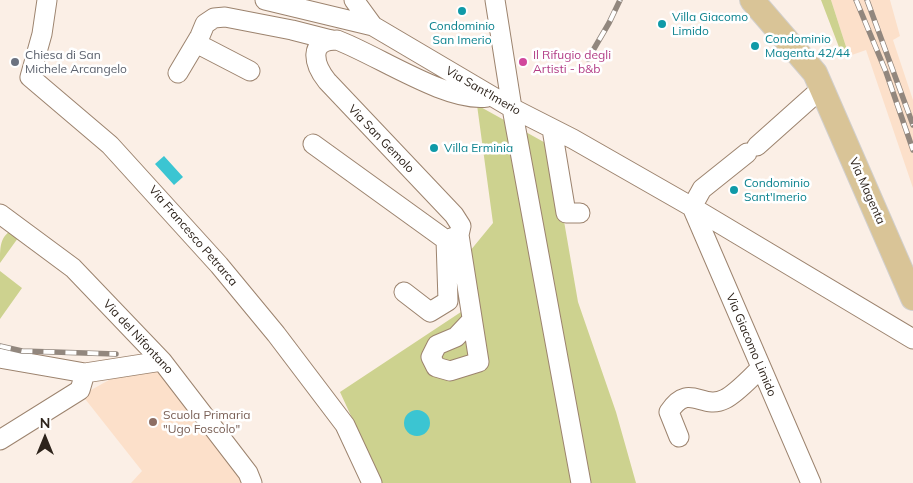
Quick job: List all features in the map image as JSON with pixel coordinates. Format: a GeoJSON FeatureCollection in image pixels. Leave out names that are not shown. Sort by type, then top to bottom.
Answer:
{"type":"FeatureCollection","features":[{"type":"Feature","properties":{"kind":"main road","name":"Via Magenta"},"geometry":{"type":"LineString","coordinates":[[752,0],[815,73],[913,297]]}},
{"type":"Feature","properties":{"kind":"street","name":"Via Francesco Petrarca"},"geometry":{"type":"LineString","coordinates":[[47,0],[42,34],[30,77],[110,145],[219,264],[292,354],[346,425],[372,483]]}},
{"type":"Feature","properties":{"kind":"street","name":"Via Sant'Imerio"},"geometry":{"type":"LineString","coordinates":[[265,0],[373,26],[512,108],[692,207],[913,339]]}},
{"type":"Feature","properties":{"kind":"street"},"geometry":{"type":"LineString","coordinates":[[354,0],[373,26]]}},
{"type":"Feature","properties":{"kind":"street"},"geometry":{"type":"LineString","coordinates":[[495,0],[512,108],[580,483]]}},
{"type":"Feature","properties":{"kind":"street"},"geometry":{"type":"LineString","coordinates":[[178,73],[196,43],[204,24],[214,18],[225,17],[301,32],[352,45],[436,87],[476,98],[491,96]]}},
{"type":"Feature","properties":{"kind":"street","name":"Via San Gemolo"},"geometry":{"type":"LineString","coordinates":[[331,40],[317,48],[315,59],[318,70],[344,100],[454,215],[461,226],[453,237]]}},
{"type":"Feature","properties":{"kind":"street"},"geometry":{"type":"LineString","coordinates":[[196,43],[250,71]]}},
{"type":"Feature","properties":{"kind":"street"},"geometry":{"type":"LineString","coordinates":[[692,207],[702,189],[752,149],[822,88]]}},
{"type":"Feature","properties":{"kind":"street"},"geometry":{"type":"LineString","coordinates":[[552,129],[566,213],[580,213]]}},
{"type":"Feature","properties":{"kind":"street"},"geometry":{"type":"LineString","coordinates":[[313,144],[453,237],[472,320]]}},
{"type":"Feature","properties":{"kind":"street","name":"Via Giacomo Limido"},"geometry":{"type":"LineString","coordinates":[[692,207],[811,483]]}},
{"type":"Feature","properties":{"kind":"street","name":"Via del Nifontano"},"geometry":{"type":"LineString","coordinates":[[0,214],[73,268],[162,361],[248,473],[252,483]]}},
{"type":"Feature","properties":{"kind":"street"},"geometry":{"type":"LineString","coordinates":[[404,292],[430,312],[448,301],[453,237]]}},
{"type":"Feature","properties":{"kind":"street"},"geometry":{"type":"LineString","coordinates":[[0,358],[85,373],[162,361]]}},
{"type":"Feature","properties":{"kind":"street"},"geometry":{"type":"LineString","coordinates":[[679,437],[668,412],[676,400],[687,396],[714,402],[724,400],[761,368]]}},
{"type":"Feature","properties":{"kind":"street"},"geometry":{"type":"LineString","coordinates":[[0,440],[80,390],[85,373]]}},
{"type":"Feature","properties":{"kind":"shaded area"},"geometry":{"type":"Polygon","coordinates":[[[831,0],[890,0],[900,36],[893,40],[913,100],[913,188],[866,50],[849,56],[831,0]]]}},
{"type":"Feature","properties":{"kind":"shaded area","name":"Scuola Primaria \"Ugo Foscolo\""},"geometry":{"type":"Polygon","coordinates":[[[158,369],[237,466],[242,483],[131,483],[142,471],[82,395],[118,375],[158,369]]]}},
{"type":"Feature","properties":{"kind":"green space"},"geometry":{"type":"Polygon","coordinates":[[[821,0],[831,0],[849,56],[842,55],[821,0]]]}},
{"type":"Feature","properties":{"kind":"green space"},"geometry":{"type":"Polygon","coordinates":[[[477,105],[551,146],[578,302],[616,412],[636,483],[382,483],[340,392],[467,308],[470,251],[493,223],[477,105]]]}},
{"type":"Feature","properties":{"kind":"green space"},"geometry":{"type":"Polygon","coordinates":[[[17,228],[18,238],[0,263],[2,241],[7,233],[17,228]]]}},
{"type":"Feature","properties":{"kind":"green space"},"geometry":{"type":"Polygon","coordinates":[[[0,271],[22,288],[0,319],[0,271]]]}},
{"type":"Feature","properties":{"kind":"water"},"geometry":{"type":"Polygon","coordinates":[[[164,156],[183,177],[174,185],[155,164],[164,156]]]}},
{"type":"Feature","properties":{"kind":"water"},"geometry":{"type":"Polygon","coordinates":[[[417,410],[426,414],[430,423],[426,432],[417,436],[408,432],[404,423],[408,414],[417,410]]]}},
{"type":"Feature","properties":{"kind":"railway"},"geometry":{"type":"LineString","coordinates":[[588,59],[620,0]]}},
{"type":"Feature","properties":{"kind":"railway"},"geometry":{"type":"LineString","coordinates":[[856,0],[886,72],[913,150]]}},
{"type":"Feature","properties":{"kind":"railway"},"geometry":{"type":"LineString","coordinates":[[867,0],[913,125]]}},
{"type":"Feature","properties":{"kind":"railway"},"geometry":{"type":"LineString","coordinates":[[0,346],[22,351],[116,354]]}},
{"type":"Feature","properties":{"kind":"place","name":"Condominio San Imerio"},"geometry":{"type":"Point","coordinates":[462,11]}},
{"type":"Feature","properties":{"kind":"place","name":"Villa Giacomo Limido"},"geometry":{"type":"Point","coordinates":[662,24]}},
{"type":"Feature","properties":{"kind":"place","name":"Condominio Magenta 42/44"},"geometry":{"type":"Point","coordinates":[755,46]}},
{"type":"Feature","properties":{"kind":"place","name":"Chiesa di San Michele Arcangelo"},"geometry":{"type":"Point","coordinates":[15,62]}},
{"type":"Feature","properties":{"kind":"place","name":"Il Rifugio degli Artisti - b&b"},"geometry":{"type":"Point","coordinates":[523,62]}},
{"type":"Feature","properties":{"kind":"place","name":"Villa Erminia"},"geometry":{"type":"Point","coordinates":[434,148]}},
{"type":"Feature","properties":{"kind":"place","name":"Condominio Sant'Imerio"},"geometry":{"type":"Point","coordinates":[734,190]}},
{"type":"Feature","properties":{"kind":"place","name":"Scuola Primaria \"Ugo Foscolo\""},"geometry":{"type":"Point","coordinates":[153,422]}}]}
